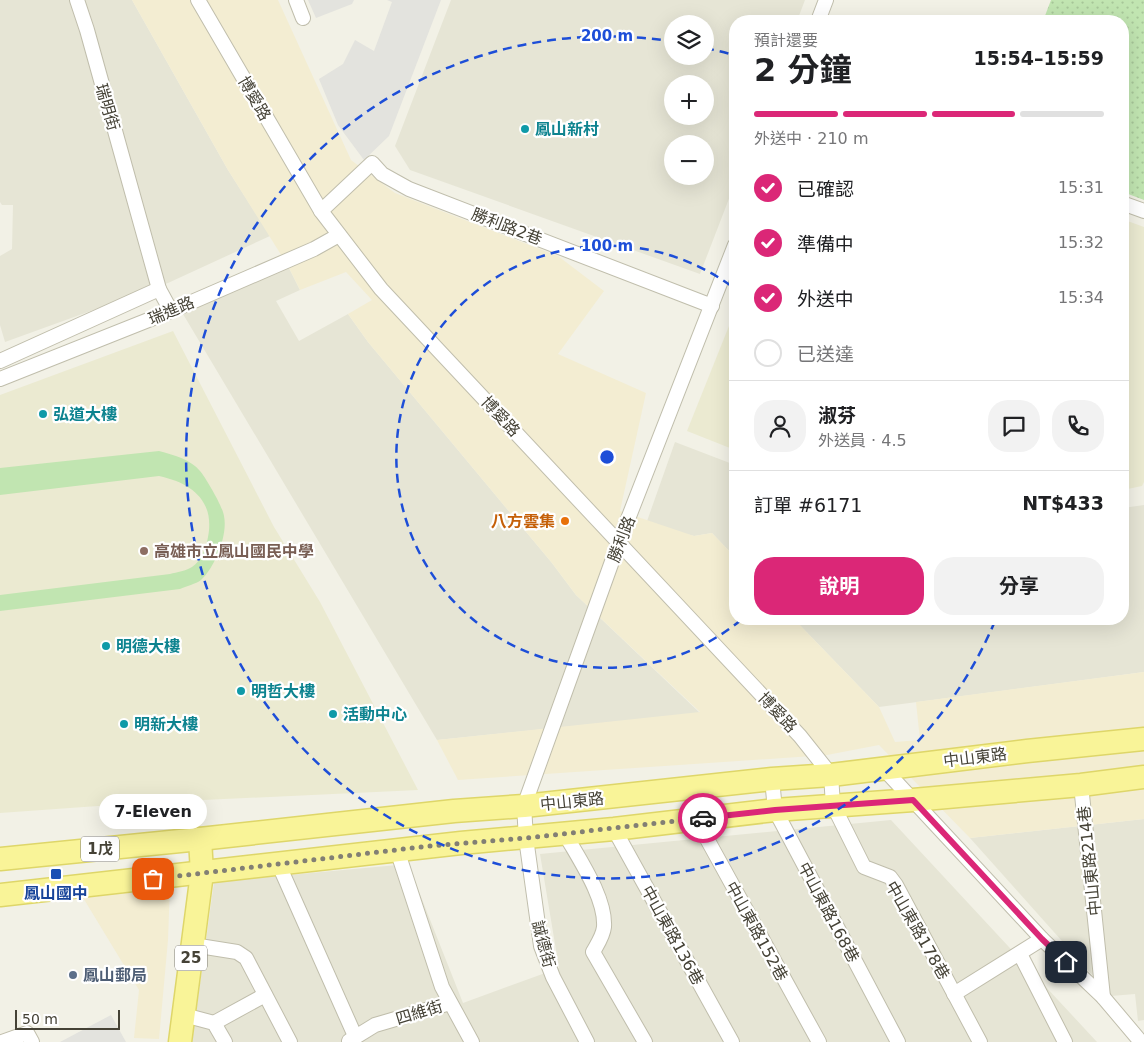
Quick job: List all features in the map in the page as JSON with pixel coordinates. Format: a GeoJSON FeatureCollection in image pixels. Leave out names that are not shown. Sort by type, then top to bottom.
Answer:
{"type":"FeatureCollection","features":[{"type":"Feature","properties":{"kind":"main road","name":"中山東路"},"geometry":{"type":"LineString","coordinates":[[0,859],[454,811],[524,806],[772,779],[831,775],[1144,739]]}},
{"type":"Feature","properties":{"kind":"main road","name":"中山東路"},"geometry":{"type":"LineString","coordinates":[[0,895],[278,863],[614,829],[775,810],[1081,785],[1144,777]]}},
{"type":"Feature","properties":{"kind":"main road","name":"25"},"geometry":{"type":"LineString","coordinates":[[182,1033],[202,873],[200,839]]}},
{"type":"Feature","properties":{"kind":"street","name":"瑞明街"},"geometry":{"type":"LineString","coordinates":[[77,0],[159,290],[172,311]]}},
{"type":"Feature","properties":{"kind":"street","name":"博愛路"},"geometry":{"type":"LineString","coordinates":[[198,0],[321,211],[381,289],[800,736],[831,775]]}},
{"type":"Feature","properties":{"kind":"street"},"geometry":{"type":"LineString","coordinates":[[296,0],[303,18]]}},
{"type":"Feature","properties":{"kind":"street"},"geometry":{"type":"LineString","coordinates":[[820,15],[826,0]]}},
{"type":"Feature","properties":{"kind":"street","name":"勝利路2巷"},"geometry":{"type":"LineString","coordinates":[[321,211],[372,163],[382,174],[409,188],[712,306]]}},
{"type":"Feature","properties":{"kind":"street"},"geometry":{"type":"LineString","coordinates":[[1129,206],[1144,211]]}},
{"type":"Feature","properties":{"kind":"street","name":"瑞進路"},"geometry":{"type":"LineString","coordinates":[[0,378],[172,311],[314,249],[339,235]]}},
{"type":"Feature","properties":{"kind":"street","name":"勝利路"},"geometry":{"type":"LineString","coordinates":[[526,838],[524,806],[620,542],[729,261]]}},
{"type":"Feature","properties":{"kind":"street"},"geometry":{"type":"LineString","coordinates":[[0,361],[159,290]]}},
{"type":"Feature","properties":{"kind":"street"},"geometry":{"type":"LineString","coordinates":[[884,769],[1042,939],[1103,997],[1141,1042]]}},
{"type":"Feature","properties":{"kind":"street"},"geometry":{"type":"LineString","coordinates":[[831,775],[833,805]]}},
{"type":"Feature","properties":{"kind":"street","name":"中山東路168巷"},"geometry":{"type":"LineString","coordinates":[[772,779],[775,810],[898,1042]]}},
{"type":"Feature","properties":{"kind":"street","name":"中山東路214巷"},"geometry":{"type":"LineString","coordinates":[[1081,785],[1103,997]]}},
{"type":"Feature","properties":{"kind":"street","name":"中山東路178巷"},"geometry":{"type":"LineString","coordinates":[[833,805],[864,867],[890,877],[896,886],[980,1042]]}},
{"type":"Feature","properties":{"kind":"street","name":"中山東路152巷"},"geometry":{"type":"LineString","coordinates":[[696,819],[819,1042]]}},
{"type":"Feature","properties":{"kind":"street","name":"中山東路136巷"},"geometry":{"type":"LineString","coordinates":[[614,829],[732,1042]]}},
{"type":"Feature","properties":{"kind":"street"},"geometry":{"type":"LineString","coordinates":[[565,834],[598,895],[604,925],[602,936],[593,952],[645,1042]]}},
{"type":"Feature","properties":{"kind":"street","name":"誠德街"},"geometry":{"type":"LineString","coordinates":[[526,838],[541,946],[553,977],[587,1042]]}},
{"type":"Feature","properties":{"kind":"street"},"geometry":{"type":"LineString","coordinates":[[397,850],[442,987],[450,1003]]}},
{"type":"Feature","properties":{"kind":"street"},"geometry":{"type":"LineString","coordinates":[[278,863],[352,1039]]}},
{"type":"Feature","properties":{"kind":"street"},"geometry":{"type":"LineString","coordinates":[[954,994],[1042,939]]}},
{"type":"Feature","properties":{"kind":"street"},"geometry":{"type":"LineString","coordinates":[[193,945],[242,954],[246,958],[290,1042]]}},
{"type":"Feature","properties":{"kind":"street"},"geometry":{"type":"LineString","coordinates":[[1020,954],[1065,1042]]}},
{"type":"Feature","properties":{"kind":"street"},"geometry":{"type":"LineString","coordinates":[[182,1033],[214,1023],[265,995]]}},
{"type":"Feature","properties":{"kind":"street","name":"四維街"},"geometry":{"type":"LineString","coordinates":[[352,1039],[375,1025],[450,1003],[472,1042]]}},
{"type":"Feature","properties":{"kind":"street"},"geometry":{"type":"LineString","coordinates":[[214,1023],[225,1042]]}},
{"type":"Feature","properties":{"kind":"street"},"geometry":{"type":"LineString","coordinates":[[2,1042],[27,1033],[32,1042]]}},
{"type":"Feature","properties":{"kind":"shaded area"},"geometry":{"type":"Polygon","coordinates":[[[0,0],[132,0],[228,170],[270,236],[168,283],[5,342],[0,325],[0,256],[12,249],[13,205],[2,205],[0,202],[0,0]]]}},
{"type":"Feature","properties":{"kind":"shaded area"},"geometry":{"type":"Polygon","coordinates":[[[132,0],[278,0],[351,160],[395,193],[558,256],[604,291],[558,354],[646,393],[620,511],[694,536],[712,533],[729,551],[729,625],[800,625],[879,707],[895,742],[920,740],[916,702],[1144,672],[1144,819],[970,838],[879,745],[827,755],[458,780],[437,740],[700,712],[576,595],[552,563],[368,342],[348,314],[372,300],[346,272],[300,290],[288,266],[228,170],[132,0]]]}},
{"type":"Feature","properties":{"kind":"shaded area"},"geometry":{"type":"Polygon","coordinates":[[[308,0],[354,0],[352,4],[316,18],[308,0]]]}},
{"type":"Feature","properties":{"kind":"shaded area"},"geometry":{"type":"Polygon","coordinates":[[[387,0],[441,0],[389,136],[364,160],[338,125],[319,79],[343,64],[355,40],[374,51],[392,2],[387,0]]]}},
{"type":"Feature","properties":{"kind":"shaded area"},"geometry":{"type":"Polygon","coordinates":[[[451,0],[805,0],[799,15],[729,15],[729,199],[700,274],[410,170],[395,146],[451,0]]]}},
{"type":"Feature","properties":{"kind":"shaded area"},"geometry":{"type":"Polygon","coordinates":[[[1129,222],[1144,227],[1144,482],[1142,486],[1129,489],[1129,222]]]}},
{"type":"Feature","properties":{"kind":"shaded area"},"geometry":{"type":"Polygon","coordinates":[[[288,266],[300,290],[276,301],[299,341],[348,314],[368,342],[552,563],[576,595],[700,713],[437,740],[180,309],[288,266]]]}},
{"type":"Feature","properties":{"kind":"shaded area"},"geometry":{"type":"Polygon","coordinates":[[[729,326],[729,448],[687,431],[729,326]]]}},
{"type":"Feature","properties":{"kind":"shaded area","name":"高雄市立鳳山國民中學"},"geometry":{"type":"Polygon","coordinates":[[[173,331],[274,527],[320,602],[418,790],[140,803],[0,813],[0,395],[173,331]]]}},
{"type":"Feature","properties":{"kind":"shaded area"},"geometry":{"type":"Polygon","coordinates":[[[675,442],[729,463],[729,551],[712,533],[694,536],[646,524],[675,442]]]}},
{"type":"Feature","properties":{"kind":"shaded area"},"geometry":{"type":"Polygon","coordinates":[[[1144,505],[1144,672],[879,707],[800,625],[1129,625],[1129,507],[1144,505]]]}},
{"type":"Feature","properties":{"kind":"shaded area"},"geometry":{"type":"Polygon","coordinates":[[[1144,819],[1144,1020],[1138,1021],[1135,994],[1111,996],[970,838],[1144,819]]]}},
{"type":"Feature","properties":{"kind":"shaded area"},"geometry":{"type":"Polygon","coordinates":[[[891,820],[1097,1042],[192,1042],[214,882],[408,864],[463,1003],[559,968],[540,854],[891,820]]]}},
{"type":"Feature","properties":{"kind":"shaded area"},"geometry":{"type":"Polygon","coordinates":[[[170,885],[168,940],[159,1039],[134,1038],[139,990],[82,896],[170,885]]]}},
{"type":"Feature","properties":{"kind":"shaded area"},"geometry":{"type":"Polygon","coordinates":[[[111,1015],[126,1042],[60,1042],[111,1015]]]}},
{"type":"Feature","properties":{"kind":"green space"},"geometry":{"type":"Polygon","coordinates":[[[1051,0],[1144,0],[1144,200],[1129,194],[1129,15],[1045,15],[1051,0]]]}},
{"type":"Feature","properties":{"kind":"green space"},"geometry":{"type":"Polygon","coordinates":[[[159,451],[181,458],[196,467],[210,486],[223,512],[225,524],[222,541],[211,567],[201,580],[180,589],[0,611],[0,595],[170,574],[187,570],[198,561],[203,554],[207,541],[208,513],[204,504],[191,489],[171,479],[159,476],[0,495],[0,468],[159,451]]]}},
{"type":"Feature","properties":{"kind":"way so far"},"geometry":{"type":"LineString","coordinates":[[153,879],[429,846],[526,838],[703,818]]}},
{"type":"Feature","properties":{"kind":"place","name":"鳳山新村"},"geometry":{"type":"Point","coordinates":[525,129]}},
{"type":"Feature","properties":{"kind":"place","name":"弘道大樓"},"geometry":{"type":"Point","coordinates":[43,414]}},
{"type":"Feature","properties":{"kind":"place","name":"八方雲集"},"geometry":{"type":"Point","coordinates":[565,521]}},
{"type":"Feature","properties":{"kind":"place","name":"高雄市立鳳山國民中學"},"geometry":{"type":"Point","coordinates":[144,551]}},
{"type":"Feature","properties":{"kind":"place","name":"明德大樓"},"geometry":{"type":"Point","coordinates":[106,646]}},
{"type":"Feature","properties":{"kind":"place","name":"明哲大樓"},"geometry":{"type":"Point","coordinates":[241,691]}},
{"type":"Feature","properties":{"kind":"place","name":"活動中心"},"geometry":{"type":"Point","coordinates":[333,714]}},
{"type":"Feature","properties":{"kind":"place","name":"明新大樓"},"geometry":{"type":"Point","coordinates":[124,724]}},
{"type":"Feature","properties":{"kind":"place","name":"鳳山國中"},"geometry":{"type":"Point","coordinates":[56,874]}},
{"type":"Feature","properties":{"kind":"place","name":"7-Eleven"},"geometry":{"type":"Point","coordinates":[153,879]}},
{"type":"Feature","properties":{"kind":"place","name":"鳳山郵局"},"geometry":{"type":"Point","coordinates":[73,975]}},
{"type":"Feature","properties":{"kind":"route"},"geometry":{"type":"LineString","coordinates":[[703,818],[833,805],[913,800],[1042,939],[1066,962]]}}]}
